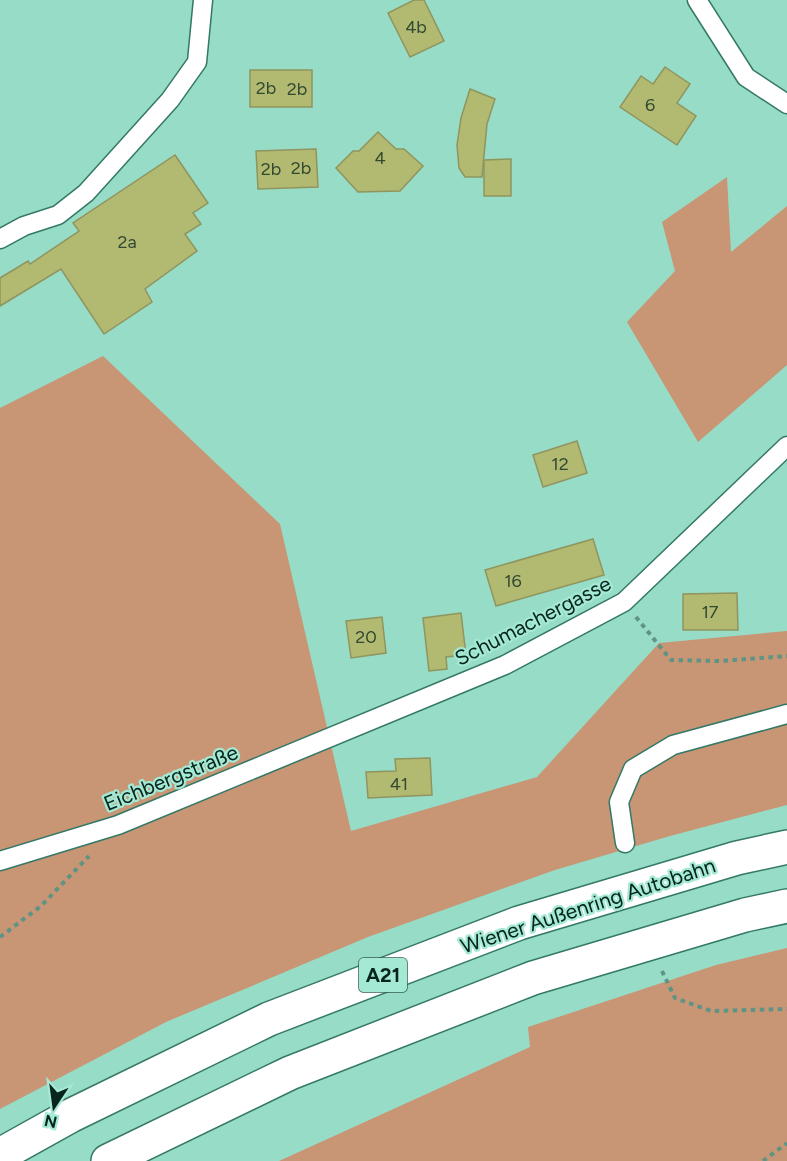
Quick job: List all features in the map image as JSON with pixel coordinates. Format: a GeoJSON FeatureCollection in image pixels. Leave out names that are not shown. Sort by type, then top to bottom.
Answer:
{"type":"FeatureCollection","features":[{"type":"Feature","properties":{"kind":"highway","name":"Wiener Außenring Autobahn"},"geometry":{"type":"LineString","coordinates":[[0,1155],[70,1116],[269,1019],[519,923],[737,858],[787,847]]}},
{"type":"Feature","properties":{"kind":"highway"},"geometry":{"type":"LineString","coordinates":[[108,1161],[290,1073],[533,978],[745,915],[787,906]]}},
{"type":"Feature","properties":{"kind":"street"},"geometry":{"type":"LineString","coordinates":[[0,239],[24,226],[58,215],[86,193],[170,100],[197,62],[203,0]]}},
{"type":"Feature","properties":{"kind":"street"},"geometry":{"type":"LineString","coordinates":[[697,0],[746,77],[787,104]]}},
{"type":"Feature","properties":{"kind":"street","name":"Schumachergasse"},"geometry":{"type":"LineString","coordinates":[[356,728],[505,665],[624,602],[787,446]]}},
{"type":"Feature","properties":{"kind":"street"},"geometry":{"type":"LineString","coordinates":[[625,843],[619,802],[633,770],[673,745],[787,714]]}},
{"type":"Feature","properties":{"kind":"street","name":"Eichbergstraße"},"geometry":{"type":"LineString","coordinates":[[0,861],[118,825],[356,728]]}},
{"type":"Feature","properties":{"kind":"path"},"geometry":{"type":"LineString","coordinates":[[624,602],[671,660],[720,661],[787,656]]}},
{"type":"Feature","properties":{"kind":"path"},"geometry":{"type":"LineString","coordinates":[[0,938],[42,906],[118,825]]}},
{"type":"Feature","properties":{"kind":"path"},"geometry":{"type":"LineString","coordinates":[[662,971],[675,998],[711,1011],[787,1009]]}},
{"type":"Feature","properties":{"kind":"path"},"geometry":{"type":"LineString","coordinates":[[763,1161],[787,1143]]}},
{"type":"Feature","properties":{"kind":"shaded area"},"geometry":{"type":"Polygon","coordinates":[[[727,177],[731,252],[787,206],[787,365],[698,442],[627,322],[675,271],[662,222],[727,177]]]}},
{"type":"Feature","properties":{"kind":"shaded area"},"geometry":{"type":"Polygon","coordinates":[[[103,356],[280,524],[351,831],[537,777],[659,643],[787,631],[787,805],[555,870],[368,937],[166,1022],[0,1109],[0,408],[103,356]]]}},
{"type":"Feature","properties":{"kind":"shaded area"},"geometry":{"type":"Polygon","coordinates":[[[787,948],[787,1161],[279,1161],[530,1047],[528,1027],[716,965],[787,948]]]}},
{"type":"Feature","properties":{"kind":"building"},"geometry":{"type":"Polygon","coordinates":[[[414,0],[424,0],[444,41],[410,57],[388,13],[414,0]]]}},
{"type":"Feature","properties":{"kind":"building"},"geometry":{"type":"Polygon","coordinates":[[[665,67],[690,84],[677,103],[696,116],[677,145],[620,107],[641,76],[653,84],[665,67]]]}},
{"type":"Feature","properties":{"kind":"building"},"geometry":{"type":"Polygon","coordinates":[[[250,70],[312,70],[312,107],[250,107],[250,70]]]}},
{"type":"Feature","properties":{"kind":"building"},"geometry":{"type":"Polygon","coordinates":[[[470,89],[495,99],[487,124],[482,177],[465,177],[459,168],[457,145],[461,118],[470,89]]]}},
{"type":"Feature","properties":{"kind":"building"},"geometry":{"type":"Polygon","coordinates":[[[378,132],[396,149],[404,149],[423,166],[400,191],[358,192],[336,168],[353,151],[359,151],[378,132]]]}},
{"type":"Feature","properties":{"kind":"building"},"geometry":{"type":"Polygon","coordinates":[[[316,149],[318,187],[258,189],[256,151],[316,149]]]}},
{"type":"Feature","properties":{"kind":"building"},"geometry":{"type":"Polygon","coordinates":[[[175,155],[208,203],[193,213],[201,224],[185,234],[197,251],[145,289],[152,302],[104,334],[61,269],[0,306],[0,278],[28,261],[30,264],[79,231],[73,223],[175,155]]]}},
{"type":"Feature","properties":{"kind":"building"},"geometry":{"type":"Polygon","coordinates":[[[511,159],[511,196],[484,196],[484,160],[511,159]]]}},
{"type":"Feature","properties":{"kind":"building"},"geometry":{"type":"Polygon","coordinates":[[[577,441],[587,473],[543,487],[533,455],[577,441]]]}},
{"type":"Feature","properties":{"kind":"building"},"geometry":{"type":"Polygon","coordinates":[[[593,539],[604,575],[496,606],[485,570],[593,539]]]}},
{"type":"Feature","properties":{"kind":"building"},"geometry":{"type":"Polygon","coordinates":[[[737,593],[738,630],[683,630],[683,594],[737,593]]]}},
{"type":"Feature","properties":{"kind":"building"},"geometry":{"type":"Polygon","coordinates":[[[461,613],[466,655],[446,657],[447,669],[429,671],[423,618],[461,613]]]}},
{"type":"Feature","properties":{"kind":"building"},"geometry":{"type":"Polygon","coordinates":[[[382,617],[386,653],[351,658],[346,621],[382,617]]]}},
{"type":"Feature","properties":{"kind":"building"},"geometry":{"type":"Polygon","coordinates":[[[430,758],[432,795],[368,798],[366,772],[396,771],[395,759],[430,758]]]}}]}
